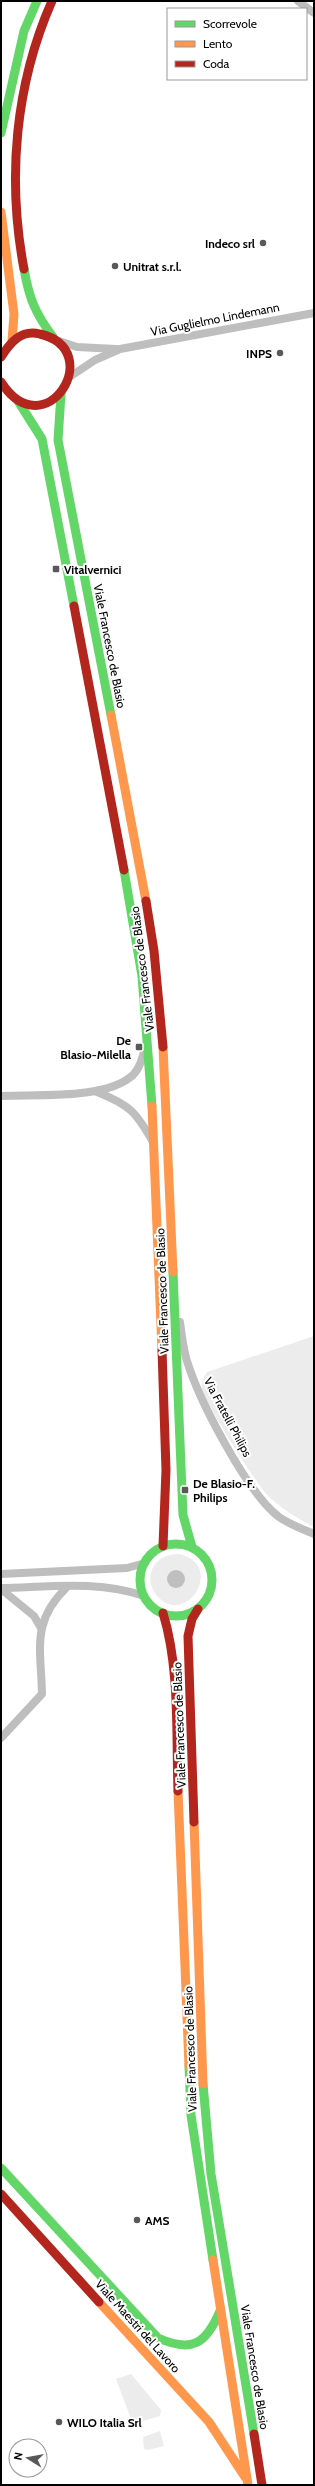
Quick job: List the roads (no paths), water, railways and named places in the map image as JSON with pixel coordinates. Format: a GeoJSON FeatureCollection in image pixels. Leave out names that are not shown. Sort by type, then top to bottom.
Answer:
{"type":"FeatureCollection","features":[{"type":"Feature","properties":{"kind":"street"},"geometry":{"type":"LineString","coordinates":[[1,133],[24,31],[37,1]]}},
{"type":"Feature","properties":{"kind":"street"},"geometry":{"type":"LineString","coordinates":[[52,1],[45,17],[22,92],[14,170],[21,255],[29,298],[38,317],[67,351],[71,363],[71,376]]}},
{"type":"Feature","properties":{"kind":"street"},"geometry":{"type":"LineString","coordinates":[[298,1],[307,8]]}},
{"type":"Feature","properties":{"kind":"street"},"geometry":{"type":"LineString","coordinates":[[1,212],[14,314],[12,341]]}},
{"type":"Feature","properties":{"kind":"street","name":"Via Guglielmo Lindemann"},"geometry":{"type":"LineString","coordinates":[[71,376],[95,360],[120,350],[314,313]]}},
{"type":"Feature","properties":{"kind":"street"},"geometry":{"type":"LineString","coordinates":[[2,353],[12,341],[32,333],[56,339]]}},
{"type":"Feature","properties":{"kind":"street","name":"Via Guglielmo Lindemann"},"geometry":{"type":"LineString","coordinates":[[56,339],[83,348],[120,350]]}},
{"type":"Feature","properties":{"kind":"street","name":"Viale Francesco de Blasio"},"geometry":{"type":"LineString","coordinates":[[71,376],[62,394],[58,418],[58,440],[142,874],[154,951],[165,1065],[183,1516],[192,1547]]}},
{"type":"Feature","properties":{"kind":"street"},"geometry":{"type":"LineString","coordinates":[[1,382],[4,391],[18,401],[40,405],[52,401],[62,394]]}},
{"type":"Feature","properties":{"kind":"street","name":"Viale Francesco de Blasio"},"geometry":{"type":"LineString","coordinates":[[18,401],[42,440],[134,921],[148,1034],[154,1144],[166,1470],[163,1546]]}},
{"type":"Feature","properties":{"kind":"street"},"geometry":{"type":"LineString","coordinates":[[1,1096],[97,1092],[119,1085],[133,1074],[140,1065],[148,1034]]}},
{"type":"Feature","properties":{"kind":"street"},"geometry":{"type":"LineString","coordinates":[[97,1092],[130,1108],[141,1121],[154,1144]]}},
{"type":"Feature","properties":{"kind":"street","name":"Via Fratelli Philips"},"geometry":{"type":"LineString","coordinates":[[173,1279],[186,1360],[210,1416],[262,1501],[279,1517],[314,1534]]}},
{"type":"Feature","properties":{"kind":"street"},"geometry":{"type":"LineString","coordinates":[[183,1544],[192,1547],[208,1562],[212,1577],[210,1592],[198,1609],[187,1614],[175,1616],[163,1613],[149,1603],[144,1596],[141,1585],[141,1573],[145,1563],[152,1553],[163,1546],[183,1544]]}},
{"type":"Feature","properties":{"kind":"street"},"geometry":{"type":"LineString","coordinates":[[1,1574],[128,1568],[145,1563]]}},
{"type":"Feature","properties":{"kind":"street"},"geometry":{"type":"LineString","coordinates":[[1,1589],[67,1587],[124,1589],[144,1596]]}},
{"type":"Feature","properties":{"kind":"street"},"geometry":{"type":"LineString","coordinates":[[1,1738],[42,1694],[40,1628],[44,1615],[53,1600],[67,1587]]}},
{"type":"Feature","properties":{"kind":"street"},"geometry":{"type":"LineString","coordinates":[[1,1589],[34,1616],[40,1628]]}},
{"type":"Feature","properties":{"kind":"street","name":"Viale Francesco de Blasio"},"geometry":{"type":"LineString","coordinates":[[198,1609],[192,1619],[188,1636],[204,2115],[211,2174],[262,2485]]}},
{"type":"Feature","properties":{"kind":"street","name":"Viale Francesco de Blasio"},"geometry":{"type":"LineString","coordinates":[[163,1613],[169,1632],[173,1661],[191,2115],[248,2484]]}},
{"type":"Feature","properties":{"kind":"street","name":"Viale Maestri del Lavoro"},"geometry":{"type":"LineString","coordinates":[[1,2168],[158,2338],[172,2345],[185,2347],[197,2345],[215,2326],[221,2310]]}},
{"type":"Feature","properties":{"kind":"street","name":"Viale Maestri del Lavoro"},"geometry":{"type":"LineString","coordinates":[[1,2194],[209,2422],[248,2484]]}},
{"type":"Feature","properties":{"kind":"place","name":"Indeco srl"},"geometry":{"type":"Point","coordinates":[263,243]}},
{"type":"Feature","properties":{"kind":"place","name":"Unitrat s.r.l."},"geometry":{"type":"Point","coordinates":[115,266]}},
{"type":"Feature","properties":{"kind":"place","name":"INPS"},"geometry":{"type":"Point","coordinates":[280,353]}},
{"type":"Feature","properties":{"kind":"place","name":"Vitalvernici"},"geometry":{"type":"Point","coordinates":[56,569]}},
{"type":"Feature","properties":{"kind":"place","name":"De Blasio-Milella"},"geometry":{"type":"Point","coordinates":[139,1047]}},
{"type":"Feature","properties":{"kind":"place","name":"De Blasio-F. Philips"},"geometry":{"type":"Point","coordinates":[185,1490]}},
{"type":"Feature","properties":{"kind":"place","name":"AMS"},"geometry":{"type":"Point","coordinates":[137,2220]}},
{"type":"Feature","properties":{"kind":"place","name":"WILO Italia Srl"},"geometry":{"type":"Point","coordinates":[59,2422]}}]}
